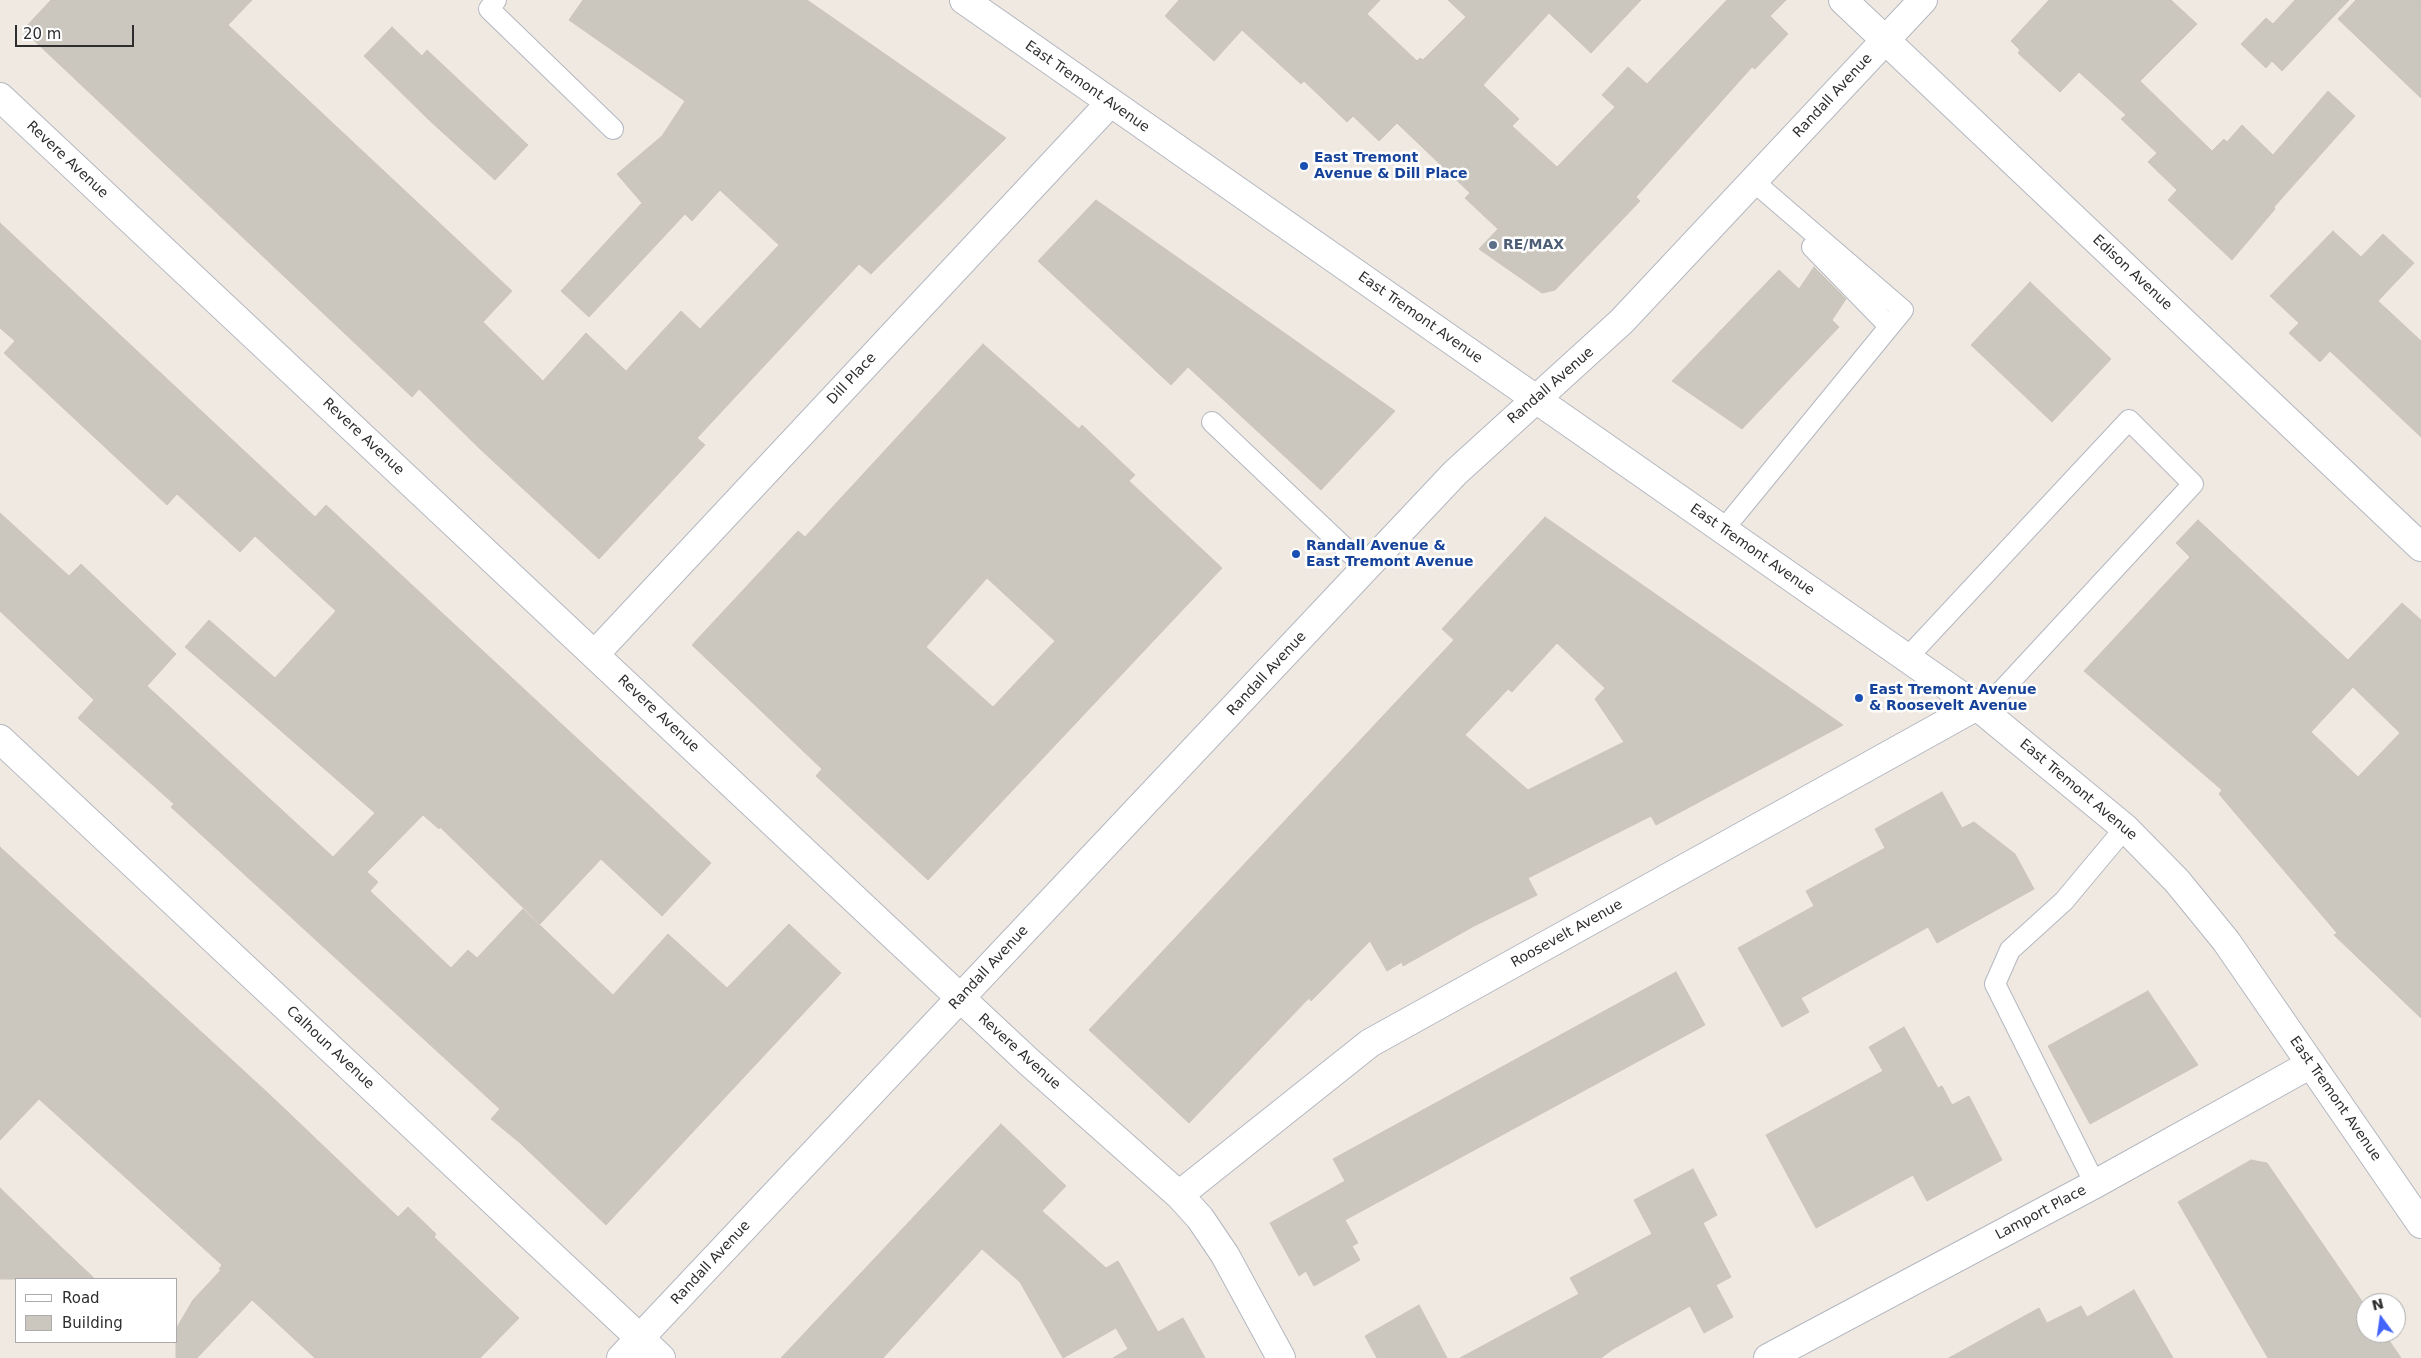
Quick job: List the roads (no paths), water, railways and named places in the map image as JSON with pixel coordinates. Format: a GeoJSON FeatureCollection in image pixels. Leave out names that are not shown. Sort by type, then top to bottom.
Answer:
{"type":"FeatureCollection","features":[{"type":"Feature","properties":{"kind":"street","name":"East Tremont Avenue"},"geometry":{"type":"LineString","coordinates":[[964,0],[1980,708],[2125,828],[2151,852],[2202,910],[2421,1224]]}},
{"type":"Feature","properties":{"kind":"street","name":"Edison Avenue"},"geometry":{"type":"LineString","coordinates":[[1842,0],[2421,547]]}},
{"type":"Feature","properties":{"kind":"street","name":"Randall Avenue"},"geometry":{"type":"LineString","coordinates":[[621,1358],[1317,620],[1365,566],[1455,473],[1622,321],[1922,0]]}},
{"type":"Feature","properties":{"kind":"street","name":"Revere Avenue"},"geometry":{"type":"LineString","coordinates":[[0,97],[961,998],[1179,1195],[1200,1218],[1225,1255],[1281,1358]]}},
{"type":"Feature","properties":{"kind":"street","name":"Dill Place"},"geometry":{"type":"LineString","coordinates":[[595,654],[1110,103]]}},
{"type":"Feature","properties":{"kind":"street","name":"Roosevelt Avenue"},"geometry":{"type":"LineString","coordinates":[[1179,1195],[1370,1043],[1980,708]]}},
{"type":"Feature","properties":{"kind":"street","name":"Calhoun Avenue"},"geometry":{"type":"LineString","coordinates":[[0,739],[661,1358]]}},
{"type":"Feature","properties":{"kind":"street","name":"Lamport Place"},"geometry":{"type":"LineString","coordinates":[[1768,1358],[2095,1184],[2311,1064]]}},
{"type":"Feature","properties":{"kind":"lane"},"geometry":{"type":"LineString","coordinates":[[496,0],[488,9],[613,129]]}},
{"type":"Feature","properties":{"kind":"lane"},"geometry":{"type":"LineString","coordinates":[[1723,530],[1903,310],[1753,181]]}},
{"type":"Feature","properties":{"kind":"lane"},"geometry":{"type":"LineString","coordinates":[[1796,218],[1808,244],[1889,326]]}},
{"type":"Feature","properties":{"kind":"lane"},"geometry":{"type":"LineString","coordinates":[[1907,658],[2129,420],[2193,484],[1980,708]]}},
{"type":"Feature","properties":{"kind":"lane"},"geometry":{"type":"LineString","coordinates":[[1212,422],[1365,566]]}},
{"type":"Feature","properties":{"kind":"lane"},"geometry":{"type":"LineString","coordinates":[[2095,1184],[1995,984],[2010,950],[2064,900],[2125,828]]}},
{"type":"Feature","properties":{"kind":"place","name":"East Tremont Avenue & Dill Place"},"geometry":{"type":"Point","coordinates":[1304,166]}},
{"type":"Feature","properties":{"kind":"place","name":"RE/MAX"},"geometry":{"type":"Point","coordinates":[1493,245]}},
{"type":"Feature","properties":{"kind":"place","name":"Randall Avenue & East Tremont Avenue"},"geometry":{"type":"Point","coordinates":[1296,554]}},
{"type":"Feature","properties":{"kind":"place","name":"East Tremont Avenue & Roosevelt Avenue"},"geometry":{"type":"Point","coordinates":[1859,698]}}]}
